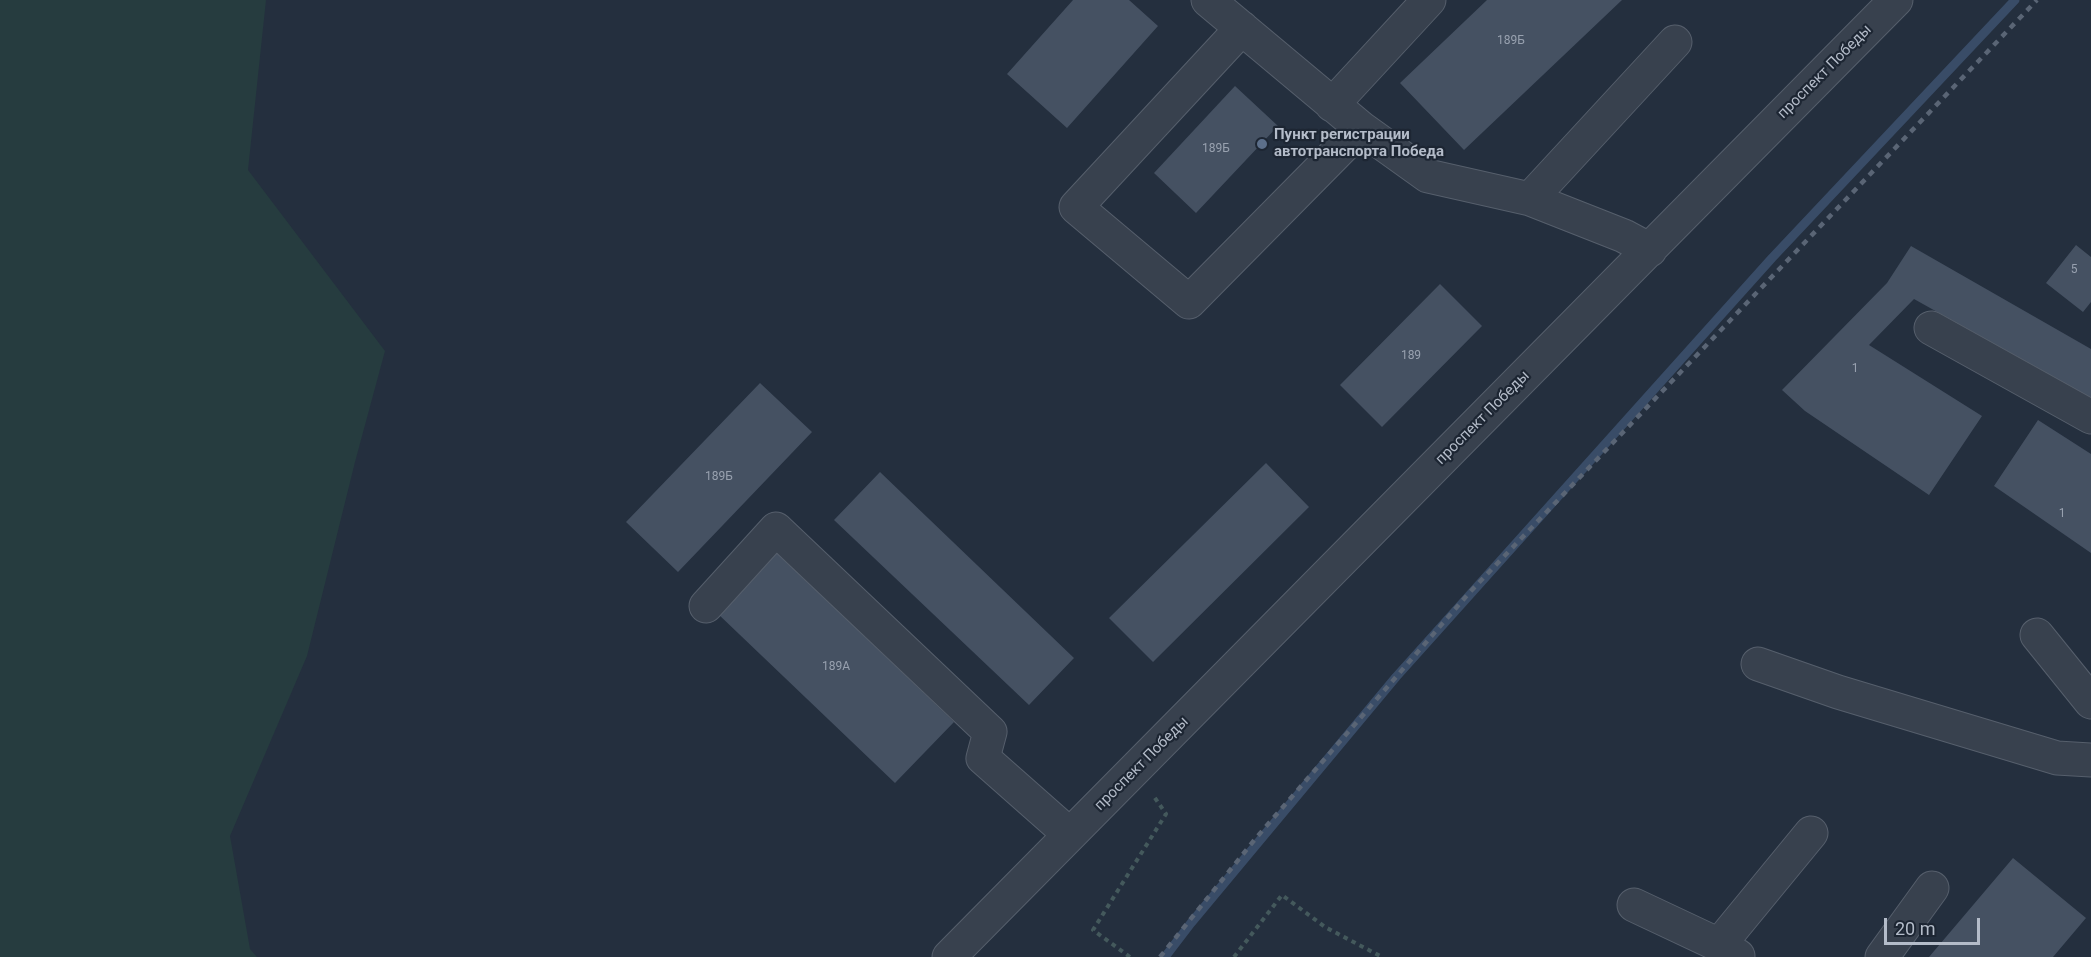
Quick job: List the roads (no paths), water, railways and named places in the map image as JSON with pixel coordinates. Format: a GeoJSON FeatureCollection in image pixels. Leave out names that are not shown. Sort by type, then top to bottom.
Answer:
{"type":"FeatureCollection","features":[{"type":"Feature","properties":{"kind":"street"},"geometry":{"type":"LineString","coordinates":[[1208,0],[1332,105],[1428,176],[1530,199],[1624,236],[1650,250]]}},
{"type":"Feature","properties":{"kind":"street"},"geometry":{"type":"LineString","coordinates":[[1332,105],[1429,0]]}},
{"type":"Feature","properties":{"kind":"street","name":"проспект Победы"},"geometry":{"type":"LineString","coordinates":[[949,957],[1896,0]]}},
{"type":"Feature","properties":{"kind":"street"},"geometry":{"type":"LineString","coordinates":[[1242,28],[1076,207],[1189,302],[1361,128]]}},
{"type":"Feature","properties":{"kind":"street"},"geometry":{"type":"LineString","coordinates":[[1530,199],[1675,42]]}},
{"type":"Feature","properties":{"kind":"street"},"geometry":{"type":"LineString","coordinates":[[1931,328],[2091,417]]}},
{"type":"Feature","properties":{"kind":"street"},"geometry":{"type":"LineString","coordinates":[[706,606],[776,529],[990,732],[982,758],[1069,834]]}},
{"type":"Feature","properties":{"kind":"street"},"geometry":{"type":"LineString","coordinates":[[2037,635],[2091,702]]}},
{"type":"Feature","properties":{"kind":"street"},"geometry":{"type":"LineString","coordinates":[[1758,664],[1838,692],[2057,758],[2091,760]]}},
{"type":"Feature","properties":{"kind":"street"},"geometry":{"type":"LineString","coordinates":[[1634,905],[1729,951],[1811,833]]}},
{"type":"Feature","properties":{"kind":"street"},"geometry":{"type":"LineString","coordinates":[[1882,957],[1932,888]]}},
{"type":"Feature","properties":{"kind":"waterway"},"geometry":{"type":"LineString","coordinates":[[1165,957],[1396,677],[1772,258],[2015,0]]}},
{"type":"Feature","properties":{"kind":"railway"},"geometry":{"type":"LineString","coordinates":[[1160,957],[1256,838],[1469,593],[2037,0]]}},
{"type":"Feature","properties":{"kind":"place","name":"Пункт регистрации автотранспорта Победа"},"geometry":{"type":"Point","coordinates":[1262,144]}}]}
